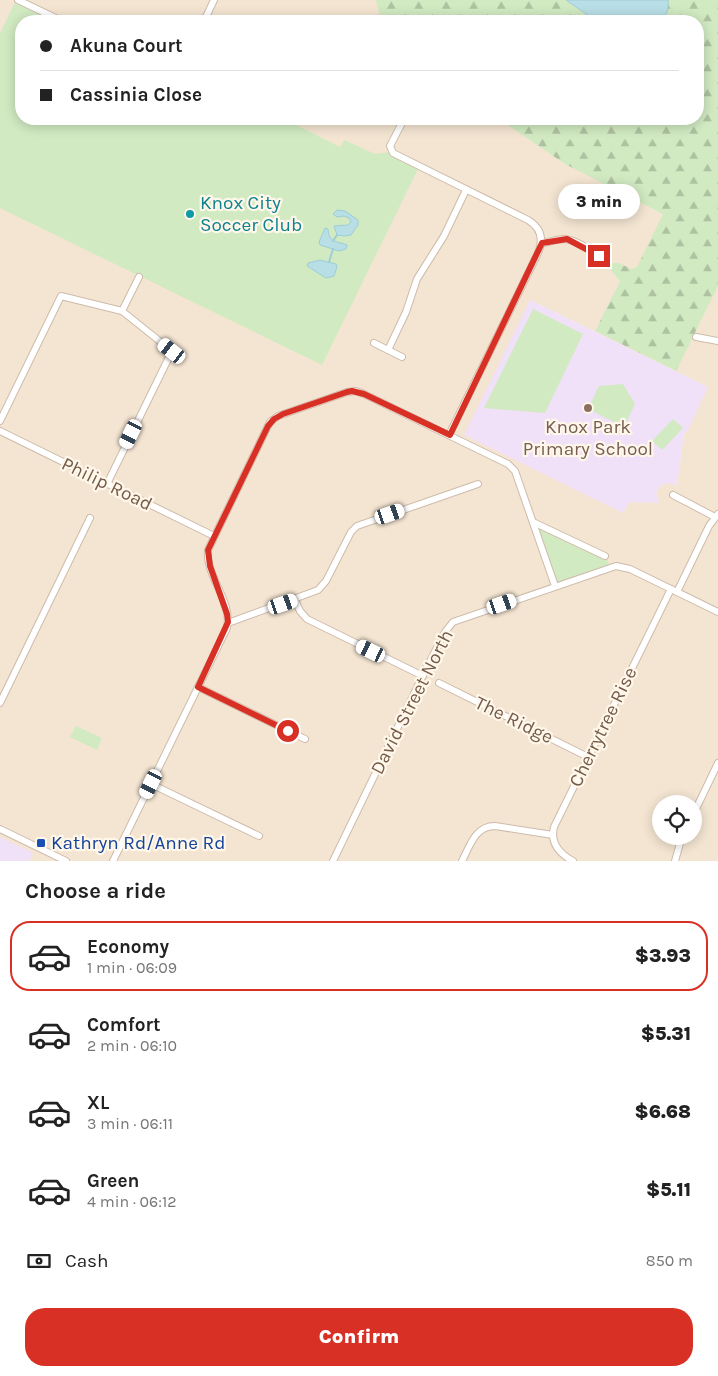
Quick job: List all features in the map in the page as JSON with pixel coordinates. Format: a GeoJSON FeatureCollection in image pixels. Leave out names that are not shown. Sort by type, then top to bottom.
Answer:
{"type":"FeatureCollection","features":[{"type":"Feature","properties":{"kind":"street"},"geometry":{"type":"LineString","coordinates":[[18,0],[49,15]]}},
{"type":"Feature","properties":{"kind":"street"},"geometry":{"type":"LineString","coordinates":[[210,15],[214,0]]}},
{"type":"Feature","properties":{"kind":"street"},"geometry":{"type":"LineString","coordinates":[[401,125],[391,143],[390,148],[392,152],[533,223],[541,234],[542,243],[450,435]]}},
{"type":"Feature","properties":{"kind":"street"},"geometry":{"type":"LineString","coordinates":[[388,350],[406,312],[417,279],[444,236],[466,190]]}},
{"type":"Feature","properties":{"kind":"street"},"geometry":{"type":"LineString","coordinates":[[542,243],[563,239],[570,240],[594,252],[605,263]]}},
{"type":"Feature","properties":{"kind":"street"},"geometry":{"type":"LineString","coordinates":[[122,311],[139,276]]}},
{"type":"Feature","properties":{"kind":"street"},"geometry":{"type":"LineString","coordinates":[[0,421],[61,296],[122,311],[172,351],[107,484]]}},
{"type":"Feature","properties":{"kind":"street"},"geometry":{"type":"LineString","coordinates":[[696,337],[718,341]]}},
{"type":"Feature","properties":{"kind":"street"},"geometry":{"type":"LineString","coordinates":[[374,343],[402,356]]}},
{"type":"Feature","properties":{"kind":"street"},"geometry":{"type":"LineString","coordinates":[[113,861],[228,622],[208,558],[208,550],[268,426],[274,419],[283,414],[347,392],[356,391],[508,464],[516,472],[555,586]]}},
{"type":"Feature","properties":{"kind":"street","name":"Philip Road"},"geometry":{"type":"LineString","coordinates":[[0,431],[214,536]]}},
{"type":"Feature","properties":{"kind":"street"},"geometry":{"type":"LineString","coordinates":[[228,622],[296,600],[314,592],[323,585],[348,536],[357,526],[478,484]]}},
{"type":"Feature","properties":{"kind":"street"},"geometry":{"type":"LineString","coordinates":[[673,495],[716,515]]}},
{"type":"Feature","properties":{"kind":"street","name":"Cherrytree Rise"},"geometry":{"type":"LineString","coordinates":[[553,835],[556,824],[588,756],[674,590],[716,515]]}},
{"type":"Feature","properties":{"kind":"street"},"geometry":{"type":"LineString","coordinates":[[0,703],[90,518]]}},
{"type":"Feature","properties":{"kind":"street"},"geometry":{"type":"LineString","coordinates":[[533,522],[605,556]]}},
{"type":"Feature","properties":{"kind":"street","name":"David Street North"},"geometry":{"type":"LineString","coordinates":[[333,861],[445,632],[454,622],[610,567],[620,566],[630,569],[674,590]]}},
{"type":"Feature","properties":{"kind":"street"},"geometry":{"type":"LineString","coordinates":[[674,590],[718,612]]}},
{"type":"Feature","properties":{"kind":"street"},"geometry":{"type":"LineString","coordinates":[[296,600],[300,611],[307,619],[423,676]]}},
{"type":"Feature","properties":{"kind":"street","name":"The Ridge"},"geometry":{"type":"LineString","coordinates":[[439,684],[588,756]]}},
{"type":"Feature","properties":{"kind":"street"},"geometry":{"type":"LineString","coordinates":[[198,687],[305,739]]}},
{"type":"Feature","properties":{"kind":"street"},"geometry":{"type":"LineString","coordinates":[[702,796],[718,763]]}},
{"type":"Feature","properties":{"kind":"street"},"geometry":{"type":"LineString","coordinates":[[151,784],[259,836]]}},
{"type":"Feature","properties":{"kind":"street"},"geometry":{"type":"LineString","coordinates":[[462,861],[476,834],[485,827],[495,826],[553,835],[562,861]]}},
{"type":"Feature","properties":{"kind":"street"},"geometry":{"type":"LineString","coordinates":[[0,829],[66,861]]}},
{"type":"Feature","properties":{"kind":"street"},"geometry":{"type":"LineString","coordinates":[[676,861],[680,845]]}},
{"type":"Feature","properties":{"kind":"street"},"geometry":{"type":"LineString","coordinates":[[560,853],[573,861]]}},
{"type":"Feature","properties":{"kind":"shaded area"},"geometry":{"type":"Polygon","coordinates":[[[0,0],[718,0],[718,861],[0,861],[0,0]],[[530,300],[623,512],[630,502],[659,502],[656,493],[660,486],[667,483],[677,485],[684,434],[708,387],[530,300]]]}},
{"type":"Feature","properties":{"kind":"shaded area","name":"Knox Park Primary School"},"geometry":{"type":"Polygon","coordinates":[[[530,300],[708,387],[688,430],[684,434],[677,485],[667,483],[660,486],[656,493],[659,503],[630,502],[623,513],[464,435],[530,300]]]}},
{"type":"Feature","properties":{"kind":"shaded area"},"geometry":{"type":"Polygon","coordinates":[[[0,837],[33,853],[29,861],[0,861],[0,837]]]}},
{"type":"Feature","properties":{"kind":"green space"},"geometry":{"type":"Polygon","coordinates":[[[16,0],[27,0],[26,3],[50,15],[15,15],[15,125],[296,125],[340,147],[344,140],[375,154],[392,152],[419,167],[322,365],[0,208],[0,33],[16,0]]]}},
{"type":"Feature","properties":{"kind":"green space"},"geometry":{"type":"Polygon","coordinates":[[[376,0],[566,0],[587,15],[380,15],[376,0]]]}},
{"type":"Feature","properties":{"kind":"green space"},"geometry":{"type":"Polygon","coordinates":[[[668,0],[718,0],[718,286],[676,371],[595,331],[620,281],[605,263],[619,263],[631,269],[637,267],[663,214],[565,164],[508,125],[704,125],[704,15],[664,15],[668,9],[668,0]]]}},
{"type":"Feature","properties":{"kind":"green space"},"geometry":{"type":"Polygon","coordinates":[[[533,309],[583,334],[545,413],[484,408],[533,309]]]}},
{"type":"Feature","properties":{"kind":"green space"},"geometry":{"type":"Polygon","coordinates":[[[623,384],[635,404],[624,427],[588,409],[599,386],[623,384]]]}},
{"type":"Feature","properties":{"kind":"green space"},"geometry":{"type":"Polygon","coordinates":[[[673,419],[683,428],[662,450],[652,441],[673,419]]]}},
{"type":"Feature","properties":{"kind":"green space"},"geometry":{"type":"Polygon","coordinates":[[[533,522],[605,556],[610,567],[555,586],[533,522]]]}},
{"type":"Feature","properties":{"kind":"green space"},"geometry":{"type":"Polygon","coordinates":[[[76,726],[102,738],[97,750],[70,737],[76,726]]]}},
{"type":"Feature","properties":{"kind":"water"},"geometry":{"type":"Polygon","coordinates":[[[566,0],[668,0],[665,15],[587,15],[566,0]]]}},
{"type":"Feature","properties":{"kind":"water"},"geometry":{"type":"Polygon","coordinates":[[[337,210],[345,211],[358,220],[358,225],[351,235],[337,235],[334,226],[348,225],[351,222],[349,218],[344,216],[337,217],[333,214],[337,210]]]}},
{"type":"Feature","properties":{"kind":"water"},"geometry":{"type":"Polygon","coordinates":[[[325,228],[328,229],[332,239],[347,245],[346,249],[339,251],[320,245],[319,242],[325,228]]]}},
{"type":"Feature","properties":{"kind":"water"},"geometry":{"type":"Polygon","coordinates":[[[320,260],[336,264],[334,276],[326,278],[307,266],[308,263],[320,260]]]}},
{"type":"Feature","properties":{"kind":"waterway"},"geometry":{"type":"LineString","coordinates":[[333,241],[337,235]]}},
{"type":"Feature","properties":{"kind":"waterway"},"geometry":{"type":"LineString","coordinates":[[329,262],[333,249]]}},
{"type":"Feature","properties":{"kind":"place","name":"Knox City Soccer Club"},"geometry":{"type":"Point","coordinates":[190,214]}},
{"type":"Feature","properties":{"kind":"place","name":"Knox Park Primary School"},"geometry":{"type":"Point","coordinates":[588,408]}},
{"type":"Feature","properties":{"kind":"place","name":"Kathryn Rd/Anne Rd"},"geometry":{"type":"Point","coordinates":[41,843]}},
{"type":"Feature","properties":{"kind":"route"},"geometry":{"type":"LineString","coordinates":[[288,731],[198,687],[227,628],[228,622],[209,561],[208,550],[268,426],[274,419],[283,414],[347,392],[356,391],[450,435],[542,243],[567,239],[599,256]]}}]}
